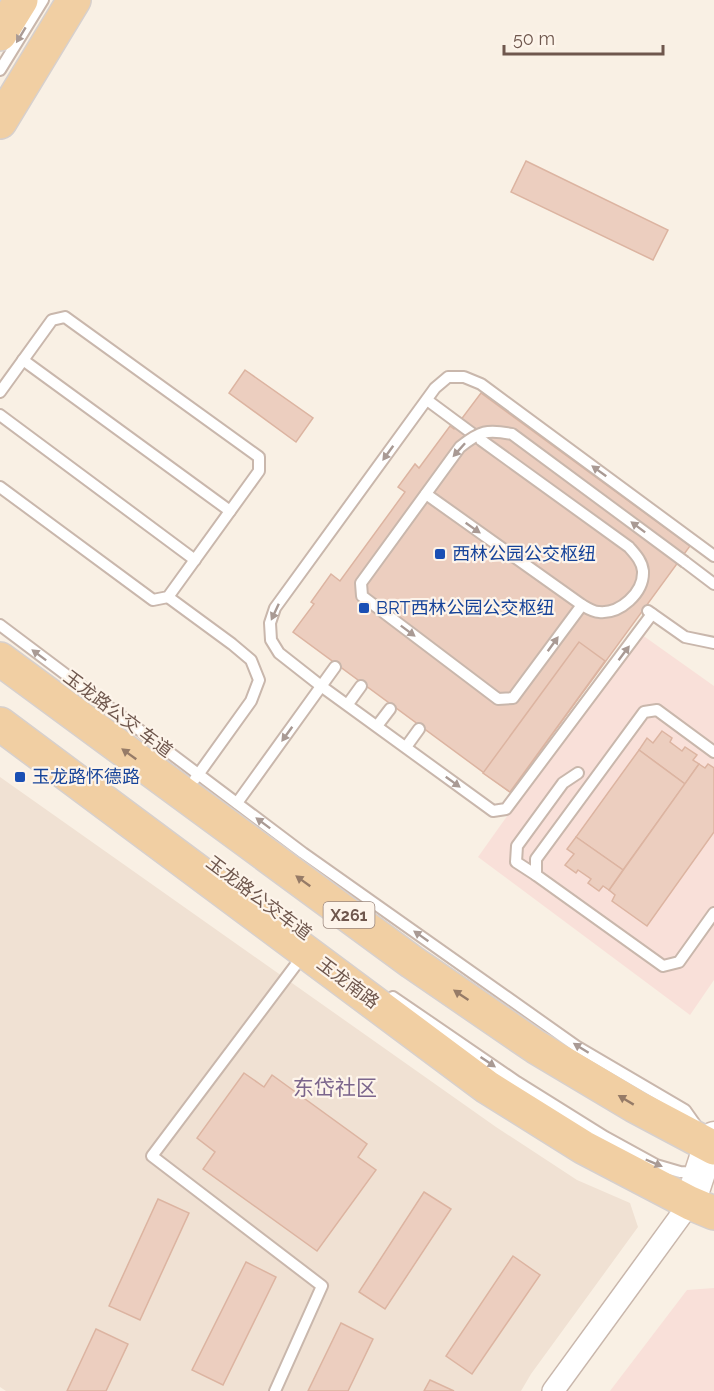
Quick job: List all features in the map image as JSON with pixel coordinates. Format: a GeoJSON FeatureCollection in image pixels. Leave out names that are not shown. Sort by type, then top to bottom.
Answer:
{"type":"FeatureCollection","features":[{"type":"Feature","properties":{"kind":"main road"},"geometry":{"type":"LineString","coordinates":[[0,34],[21,0]]}},
{"type":"Feature","properties":{"kind":"main road"},"geometry":{"type":"LineString","coordinates":[[0,122],[74,0]]}},
{"type":"Feature","properties":{"kind":"main road","name":"X261"},"geometry":{"type":"LineString","coordinates":[[0,659],[201,791],[412,962],[536,1047],[635,1106],[709,1171]]}},
{"type":"Feature","properties":{"kind":"main road","name":"玉龙南路"},"geometry":{"type":"LineString","coordinates":[[0,724],[487,1087],[583,1147],[709,1171]]}},
{"type":"Feature","properties":{"kind":"street"},"geometry":{"type":"LineString","coordinates":[[553,1391],[709,1171]]}},
{"type":"Feature","properties":{"kind":"lane"},"geometry":{"type":"LineString","coordinates":[[0,70],[43,0]]}},
{"type":"Feature","properties":{"kind":"lane"},"geometry":{"type":"LineString","coordinates":[[0,392],[52,320],[65,317],[259,457],[259,471],[168,597],[153,600],[0,487]]}},
{"type":"Feature","properties":{"kind":"lane"},"geometry":{"type":"LineString","coordinates":[[23,360],[230,511]]}},
{"type":"Feature","properties":{"kind":"lane"},"geometry":{"type":"LineString","coordinates":[[714,556],[481,384],[464,377],[448,377],[435,388],[275,608],[270,623],[271,640],[279,653],[494,811],[506,809],[650,612],[685,637],[714,642]]}},
{"type":"Feature","properties":{"kind":"lane"},"geometry":{"type":"LineString","coordinates":[[426,494],[582,605],[598,612],[615,610],[627,602],[640,587],[643,572],[639,559],[629,547],[427,400]]}},
{"type":"Feature","properties":{"kind":"lane"},"geometry":{"type":"LineString","coordinates":[[0,415],[195,560]]}},
{"type":"Feature","properties":{"kind":"lane"},"geometry":{"type":"LineString","coordinates":[[582,605],[513,698],[498,699],[362,596],[361,583],[460,447],[475,435],[493,430],[512,434],[714,584]]}},
{"type":"Feature","properties":{"kind":"lane"},"geometry":{"type":"LineString","coordinates":[[168,597],[251,660],[259,680],[201,791],[237,803],[303,853],[576,1046],[686,1110],[709,1171],[680,1172],[656,1165],[605,1137],[516,1082],[384,991]]}},
{"type":"Feature","properties":{"kind":"lane","name":"玉龙路公交 车道"},"geometry":{"type":"LineString","coordinates":[[0,625],[201,791],[237,803]]}},
{"type":"Feature","properties":{"kind":"lane"},"geometry":{"type":"LineString","coordinates":[[237,803],[335,667]]}},
{"type":"Feature","properties":{"kind":"lane"},"geometry":{"type":"LineString","coordinates":[[348,704],[362,686]]}},
{"type":"Feature","properties":{"kind":"lane"},"geometry":{"type":"LineString","coordinates":[[377,726],[390,709]]}},
{"type":"Feature","properties":{"kind":"lane"},"geometry":{"type":"LineString","coordinates":[[536,875],[536,858],[644,712],[657,710],[714,752]]}},
{"type":"Feature","properties":{"kind":"lane"},"geometry":{"type":"LineString","coordinates":[[406,747],[418,729]]}},
{"type":"Feature","properties":{"kind":"lane"},"geometry":{"type":"LineString","coordinates":[[578,773],[563,783],[517,846],[516,862],[663,966],[679,962],[714,913]]}},
{"type":"Feature","properties":{"kind":"lane"},"geometry":{"type":"LineString","coordinates":[[275,1391],[322,1286],[152,1156],[306,952]]}},
{"type":"Feature","properties":{"kind":"shaded area"},"geometry":{"type":"Polygon","coordinates":[[[638,632],[714,686],[714,980],[690,1015],[478,857],[638,632]]]}},
{"type":"Feature","properties":{"kind":"shaded area"},"geometry":{"type":"Polygon","coordinates":[[[0,777],[496,1127],[577,1180],[630,1203],[638,1227],[521,1391],[6,1391],[0,1387],[0,777]]]}},
{"type":"Feature","properties":{"kind":"shaded area"},"geometry":{"type":"Polygon","coordinates":[[[714,1288],[714,1391],[610,1391],[687,1290],[714,1288]]]}},
{"type":"Feature","properties":{"kind":"building"},"geometry":{"type":"Polygon","coordinates":[[[526,161],[668,230],[653,260],[511,192],[526,161]]]}},
{"type":"Feature","properties":{"kind":"building"},"geometry":{"type":"Polygon","coordinates":[[[245,370],[313,418],[296,442],[229,393],[245,370]]]}},
{"type":"Feature","properties":{"kind":"building"},"geometry":{"type":"Polygon","coordinates":[[[481,393],[690,546],[510,792],[293,632],[314,604],[311,602],[331,574],[340,581],[405,492],[398,487],[415,464],[419,468],[450,426],[454,429],[481,393]]]}},
{"type":"Feature","properties":{"kind":"building"},"geometry":{"type":"Polygon","coordinates":[[[579,642],[605,661],[510,792],[483,773],[579,642]]]}},
{"type":"Feature","properties":{"kind":"building"},"geometry":{"type":"Polygon","coordinates":[[[662,731],[672,738],[670,742],[682,751],[685,747],[697,755],[693,760],[699,764],[685,784],[639,750],[647,738],[653,743],[662,731]]]}},
{"type":"Feature","properties":{"kind":"building"},"geometry":{"type":"Polygon","coordinates":[[[639,750],[685,784],[623,870],[576,837],[639,750]]]}},
{"type":"Feature","properties":{"kind":"building"},"geometry":{"type":"Polygon","coordinates":[[[699,764],[705,768],[708,764],[714,768],[714,832],[647,926],[612,901],[615,895],[609,890],[699,764]]]}},
{"type":"Feature","properties":{"kind":"building"},"geometry":{"type":"Polygon","coordinates":[[[576,837],[623,870],[609,890],[603,886],[599,891],[588,883],[591,879],[578,870],[576,873],[565,865],[574,854],[567,849],[576,837]]]}},
{"type":"Feature","properties":{"kind":"building"},"geometry":{"type":"Polygon","coordinates":[[[244,1073],[264,1087],[272,1075],[367,1144],[358,1157],[376,1170],[317,1251],[203,1169],[215,1152],[197,1138],[244,1073]]]}},
{"type":"Feature","properties":{"kind":"building"},"geometry":{"type":"Polygon","coordinates":[[[424,1192],[451,1209],[385,1309],[359,1292],[424,1192]]]}},
{"type":"Feature","properties":{"kind":"building"},"geometry":{"type":"Polygon","coordinates":[[[158,1199],[189,1213],[140,1320],[109,1306],[158,1199]]]}},
{"type":"Feature","properties":{"kind":"building"},"geometry":{"type":"Polygon","coordinates":[[[513,1256],[540,1275],[472,1374],[446,1356],[513,1256]]]}},
{"type":"Feature","properties":{"kind":"building"},"geometry":{"type":"Polygon","coordinates":[[[246,1262],[276,1277],[223,1385],[192,1370],[246,1262]]]}},
{"type":"Feature","properties":{"kind":"building"},"geometry":{"type":"Polygon","coordinates":[[[341,1323],[373,1339],[348,1391],[308,1391],[341,1323]]]}},
{"type":"Feature","properties":{"kind":"building"},"geometry":{"type":"Polygon","coordinates":[[[96,1329],[128,1344],[106,1391],[67,1391],[96,1329]]]}},
{"type":"Feature","properties":{"kind":"building"},"geometry":{"type":"Polygon","coordinates":[[[430,1380],[454,1391],[424,1391],[430,1380]]]}},
{"type":"Feature","properties":{"kind":"place","name":"西林公园公交枢纽"},"geometry":{"type":"Point","coordinates":[440,554]}},
{"type":"Feature","properties":{"kind":"place","name":"BRT西林公园公交枢纽"},"geometry":{"type":"Point","coordinates":[364,608]}},
{"type":"Feature","properties":{"kind":"place","name":"玉龙路怀德路"},"geometry":{"type":"Point","coordinates":[20,777]}},
{"type":"Feature","properties":{"kind":"district","name":"东岱社区"},"geometry":{"type":"Point","coordinates":[335,1088]}}]}
